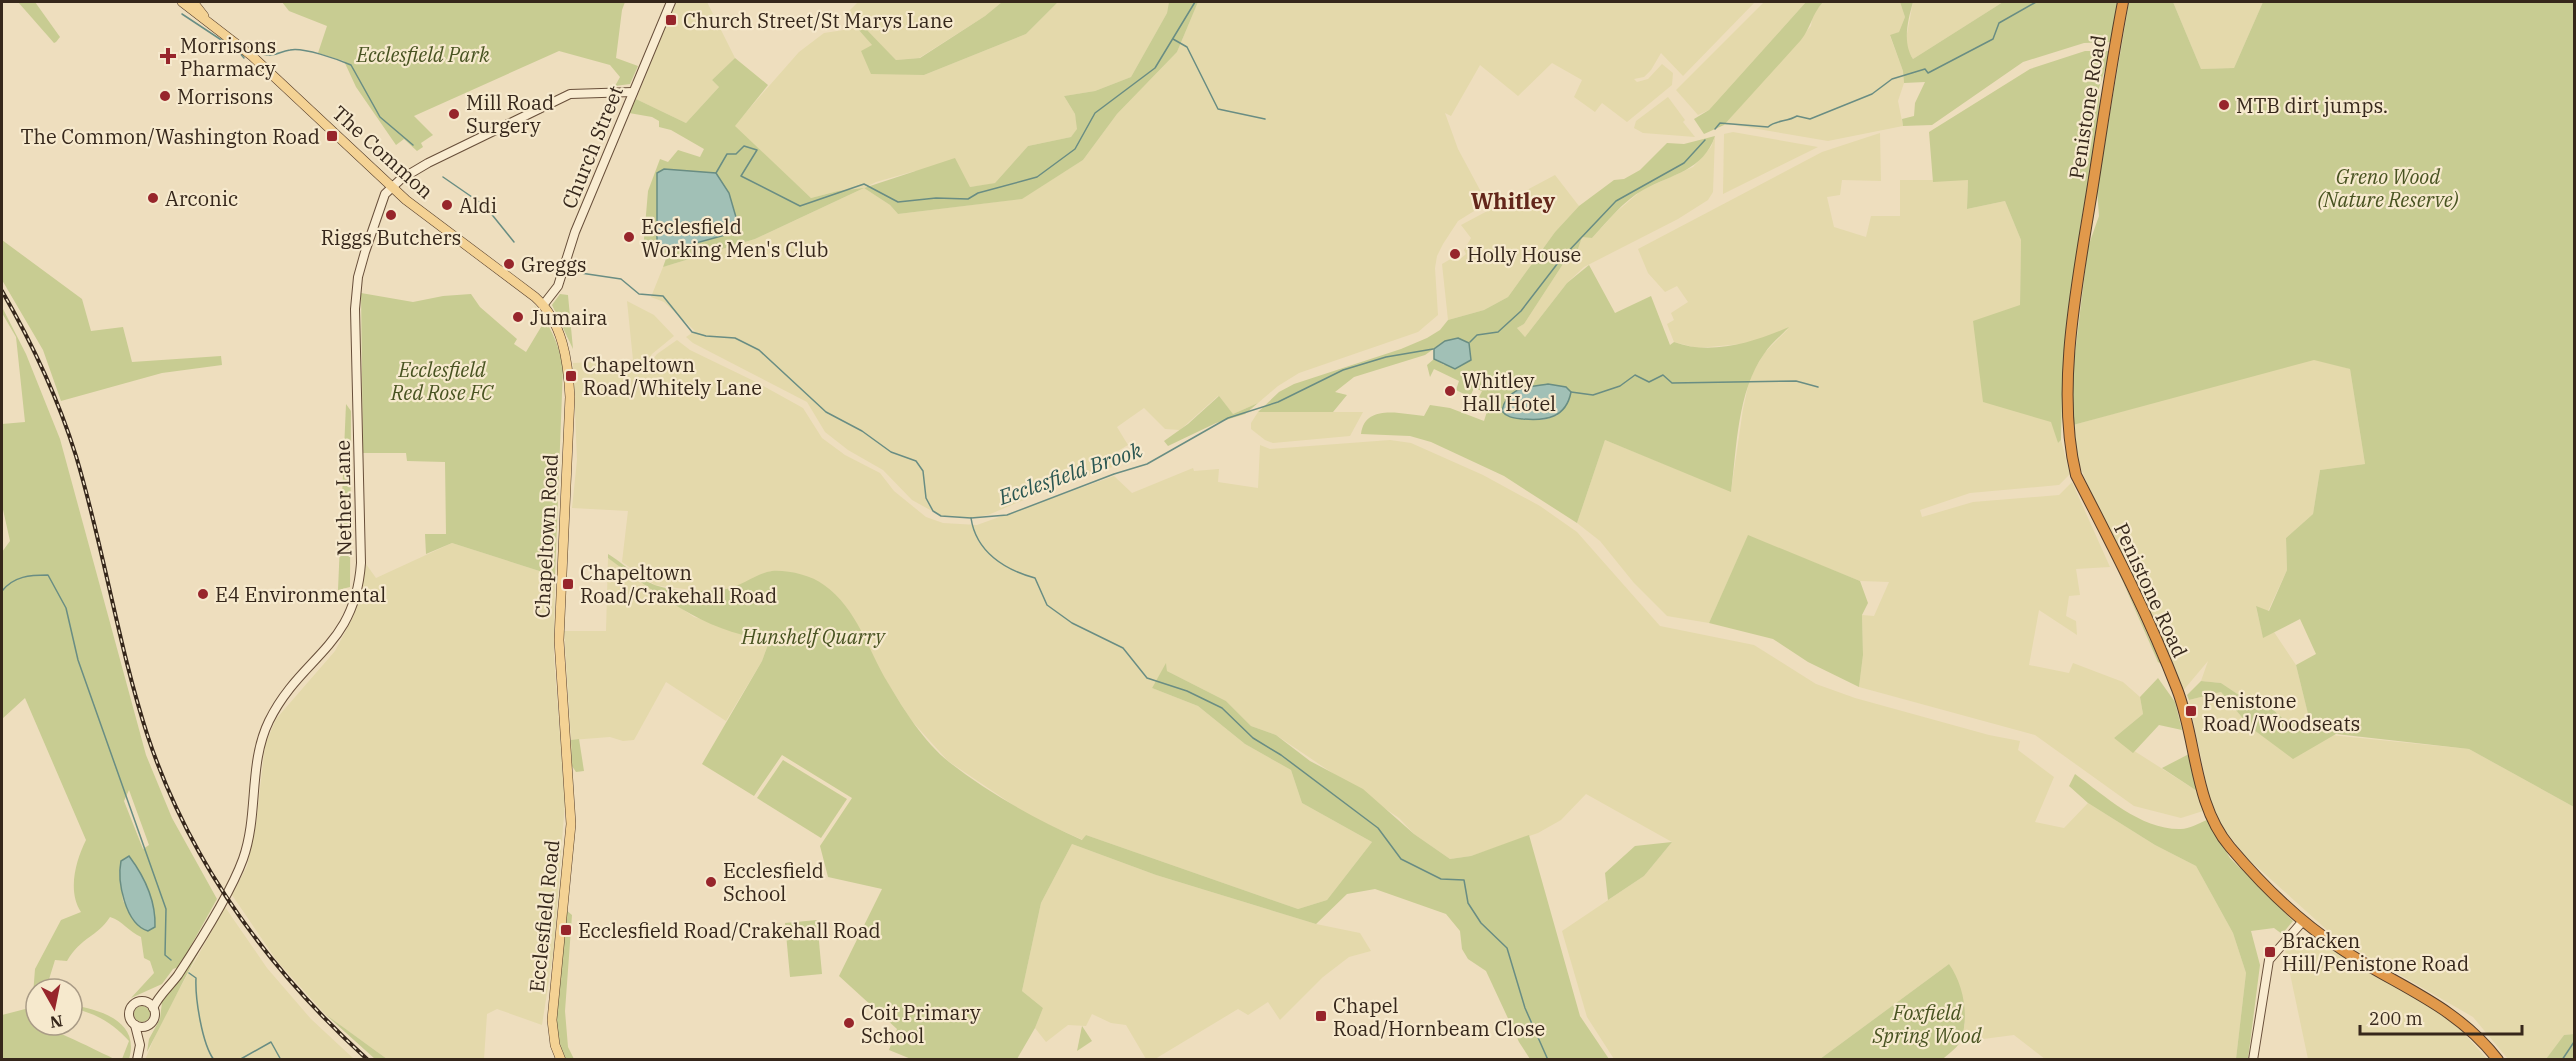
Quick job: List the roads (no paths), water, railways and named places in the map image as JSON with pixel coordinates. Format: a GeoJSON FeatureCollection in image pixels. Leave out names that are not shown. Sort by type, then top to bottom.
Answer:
{"type":"FeatureCollection","features":[{"type":"Feature","properties":{"kind":"highway","name":"Penistone Road"},"geometry":{"type":"LineString","coordinates":[[2123,2],[2081,258],[2066,393],[2069,446],[2076,475],[2138,600],[2178,691],[2209,814],[2229,846],[2303,921],[2341,949],[2450,1012],[2472,1029],[2498,1059]]}},
{"type":"Feature","properties":{"kind":"main road","name":"The Common"},"geometry":{"type":"LineString","coordinates":[[182,2],[252,56],[441,228],[544,304]]}},
{"type":"Feature","properties":{"kind":"main road","name":"The Common"},"geometry":{"type":"LineString","coordinates":[[193,2],[205,18]]}},
{"type":"Feature","properties":{"kind":"main road","name":"Church Street"},"geometry":{"type":"LineString","coordinates":[[544,304],[556,290],[562,269],[671,2]]}},
{"type":"Feature","properties":{"kind":"main road"},"geometry":{"type":"LineString","coordinates":[[393,186],[428,163],[570,94],[633,92]]}},
{"type":"Feature","properties":{"kind":"main road","name":"Nether Lane"},"geometry":{"type":"LineString","coordinates":[[153,1008],[184,965],[243,858],[252,818],[256,765],[264,731],[270,718],[285,695],[341,630],[355,599],[361,563],[355,309],[358,277],[368,241],[380,206],[393,186]]}},
{"type":"Feature","properties":{"kind":"main road","name":"Chapeltown Road"},"geometry":{"type":"LineString","coordinates":[[544,304],[563,345],[570,397],[559,640],[568,774]]}},
{"type":"Feature","properties":{"kind":"main road","name":"Ecclesfield Road"},"geometry":{"type":"LineString","coordinates":[[561,1059],[555,1045],[552,1020],[571,824],[568,774]]}},
{"type":"Feature","properties":{"kind":"main road"},"geometry":{"type":"LineString","coordinates":[[2253,1059],[2269,960],[2303,921]]}},
{"type":"Feature","properties":{"kind":"main road","name":"Nether Lane"},"geometry":{"type":"LineString","coordinates":[[141,1000],[165,989]]}},
{"type":"Feature","properties":{"kind":"main road"},"geometry":{"type":"LineString","coordinates":[[138,1059],[140,1046],[155,1016],[148,1002],[141,1000],[133,1004],[129,1011],[140,1046]]}},
{"type":"Feature","properties":{"kind":"main road"},"geometry":{"type":"LineString","coordinates":[[135,1025],[143,1027],[151,1023]]}},
{"type":"Feature","properties":{"kind":"water"},"geometry":{"type":"Polygon","coordinates":[[[664,169],[716,173],[729,193],[740,231],[674,249],[657,246],[657,173],[664,169]]]}},
{"type":"Feature","properties":{"kind":"water"},"geometry":{"type":"Polygon","coordinates":[[[1458,338],[1469,343],[1471,360],[1455,369],[1434,359],[1434,349],[1445,341],[1458,338]]]}},
{"type":"Feature","properties":{"kind":"water"},"geometry":{"type":"Polygon","coordinates":[[[1548,384],[1566,387],[1571,392],[1565,407],[1554,416],[1523,419],[1514,418],[1502,411],[1504,403],[1513,393],[1548,384]]]}},
{"type":"Feature","properties":{"kind":"water"},"geometry":{"type":"Polygon","coordinates":[[[129,856],[140,872],[151,898],[155,927],[148,931],[134,920],[124,901],[120,869],[121,861],[129,856]]]}},
{"type":"Feature","properties":{"kind":"waterway"},"geometry":{"type":"LineString","coordinates":[[716,173],[727,154],[736,154],[744,146],[757,150],[741,176],[800,206],[864,184],[898,202],[936,198],[968,199],[978,193],[1037,177],[1075,149],[1095,113],[1155,68],[1195,2]]}},
{"type":"Feature","properties":{"kind":"waterway"},"geometry":{"type":"LineString","coordinates":[[1715,129],[1720,123],[1768,127],[1797,116],[1810,119],[1872,94],[1892,79],[1925,69],[1928,73],[1993,39],[1999,23],[2036,2]]}},
{"type":"Feature","properties":{"kind":"waterway","name":"Ecclesfield Brook"},"geometry":{"type":"LineString","coordinates":[[182,14],[235,49]]}},
{"type":"Feature","properties":{"kind":"waterway"},"geometry":{"type":"LineString","coordinates":[[1173,39],[1187,47],[1218,109],[1265,119]]}},
{"type":"Feature","properties":{"kind":"waterway","name":"Ecclesfield Brook"},"geometry":{"type":"LineString","coordinates":[[262,54],[303,50],[351,65],[380,117],[413,145]]}},
{"type":"Feature","properties":{"kind":"waterway","name":"Ecclesfield Brook"},"geometry":{"type":"LineString","coordinates":[[239,52],[244,58]]}},
{"type":"Feature","properties":{"kind":"waterway"},"geometry":{"type":"LineString","coordinates":[[1470,342],[1477,335],[1498,332],[1521,311],[1561,259],[1616,201],[1684,163],[1705,140]]}},
{"type":"Feature","properties":{"kind":"waterway","name":"Ecclesfield Brook"},"geometry":{"type":"LineString","coordinates":[[443,177],[485,206],[514,242]]}},
{"type":"Feature","properties":{"kind":"waterway","name":"Ecclesfield Brook"},"geometry":{"type":"LineString","coordinates":[[543,263],[559,269]]}},
{"type":"Feature","properties":{"kind":"waterway","name":"Ecclesfield Brook"},"geometry":{"type":"LineString","coordinates":[[567,271],[621,279],[639,294],[663,296],[692,332],[706,336],[735,338],[759,350],[826,412],[862,431],[891,452],[916,461],[923,471],[926,498],[933,511],[941,516],[971,518],[1007,515],[1114,474],[1147,464],[1228,418],[1278,402],[1343,370],[1386,357],[1433,349]]}},
{"type":"Feature","properties":{"kind":"waterway"},"geometry":{"type":"LineString","coordinates":[[1571,392],[1593,395],[1620,386],[1635,375],[1649,382],[1663,375],[1672,383],[1796,381],[1818,387]]}},
{"type":"Feature","properties":{"kind":"waterway"},"geometry":{"type":"LineString","coordinates":[[971,518],[979,541],[986,550],[1013,570],[1035,578],[1047,605],[1072,623],[1123,648],[1147,678],[1187,691],[1222,708],[1253,738],[1281,755],[1378,828],[1401,859],[1441,879],[1464,880],[1468,903],[1481,923],[1507,948],[1525,1008],[1548,1060]]}},
{"type":"Feature","properties":{"kind":"waterway"},"geometry":{"type":"LineString","coordinates":[[2,591],[17,579],[48,575],[66,608],[78,660],[166,909],[165,955],[171,960]]}},
{"type":"Feature","properties":{"kind":"waterway"},"geometry":{"type":"LineString","coordinates":[[189,973],[196,978],[200,1020],[206,1043],[214,1060]]}},
{"type":"Feature","properties":{"kind":"waterway"},"geometry":{"type":"LineString","coordinates":[[239,1060],[271,1042],[281,1060]]}},
{"type":"Feature","properties":{"kind":"waterway"},"geometry":{"type":"LineString","coordinates":[[2562,1060],[2574,1042]]}},
{"type":"Feature","properties":{"kind":"railway"},"geometry":{"type":"LineString","coordinates":[[2,291],[43,371],[69,434],[95,526],[137,702],[165,783],[186,828],[210,871],[266,952],[298,990],[368,1060]]}},
{"type":"Feature","properties":{"kind":"place","name":"Church Street/St Marys Lane"},"geometry":{"type":"Point","coordinates":[671,20]}},
{"type":"Feature","properties":{"kind":"place","name":"Morrisons Pharmacy"},"geometry":{"type":"Point","coordinates":[168,56]}},
{"type":"Feature","properties":{"kind":"place","name":"Morrisons"},"geometry":{"type":"Point","coordinates":[165,96]}},
{"type":"Feature","properties":{"kind":"place","name":"MTB dirt jumps."},"geometry":{"type":"Point","coordinates":[2224,105]}},
{"type":"Feature","properties":{"kind":"place","name":"Mill Road Surgery"},"geometry":{"type":"Point","coordinates":[454,114]}},
{"type":"Feature","properties":{"kind":"place","name":"The Common/Washington Road"},"geometry":{"type":"Point","coordinates":[332,136]}},
{"type":"Feature","properties":{"kind":"place","name":"Arconic"},"geometry":{"type":"Point","coordinates":[153,198]}},
{"type":"Feature","properties":{"kind":"place","name":"Aldi"},"geometry":{"type":"Point","coordinates":[447,205]}},
{"type":"Feature","properties":{"kind":"place","name":"Riggs Butchers"},"geometry":{"type":"Point","coordinates":[391,215]}},
{"type":"Feature","properties":{"kind":"place","name":"Ecclesfield Working Men's Club"},"geometry":{"type":"Point","coordinates":[629,237]}},
{"type":"Feature","properties":{"kind":"place","name":"Holly House"},"geometry":{"type":"Point","coordinates":[1455,254]}},
{"type":"Feature","properties":{"kind":"place","name":"Greggs"},"geometry":{"type":"Point","coordinates":[509,264]}},
{"type":"Feature","properties":{"kind":"place","name":"Jumaira"},"geometry":{"type":"Point","coordinates":[518,317]}},
{"type":"Feature","properties":{"kind":"place","name":"Chapeltown Road/Whitely Lane"},"geometry":{"type":"Point","coordinates":[571,376]}},
{"type":"Feature","properties":{"kind":"place","name":"Whitley Hall Hotel"},"geometry":{"type":"Point","coordinates":[1450,391]}},
{"type":"Feature","properties":{"kind":"place","name":"Chapeltown Road/Crakehall Road"},"geometry":{"type":"Point","coordinates":[568,584]}},
{"type":"Feature","properties":{"kind":"place","name":"E4 Environmental"},"geometry":{"type":"Point","coordinates":[203,594]}},
{"type":"Feature","properties":{"kind":"place","name":"Penistone Road/Woodseats"},"geometry":{"type":"Point","coordinates":[2191,711]}},
{"type":"Feature","properties":{"kind":"place","name":"Ecclesfield School"},"geometry":{"type":"Point","coordinates":[711,882]}},
{"type":"Feature","properties":{"kind":"place","name":"Ecclesfield Road/Crakehall Road"},"geometry":{"type":"Point","coordinates":[566,930]}},
{"type":"Feature","properties":{"kind":"place","name":"Bracken Hill/Penistone Road"},"geometry":{"type":"Point","coordinates":[2270,952]}},
{"type":"Feature","properties":{"kind":"place","name":"Chapel Road/Hornbeam Close"},"geometry":{"type":"Point","coordinates":[1321,1016]}},
{"type":"Feature","properties":{"kind":"place","name":"Coit Primary School"},"geometry":{"type":"Point","coordinates":[849,1023]}},
{"type":"Feature","properties":{"kind":"district","name":"Whitley"},"geometry":{"type":"Point","coordinates":[1513,200]}},
{"type":"Feature","properties":{"kind":"park label","name":"Ecclesfield Park"},"geometry":{"type":"Point","coordinates":[423,54]}},
{"type":"Feature","properties":{"kind":"park label","name":"Greno Wood (Nature Reserve)"},"geometry":{"type":"Point","coordinates":[2388,188]}},
{"type":"Feature","properties":{"kind":"park label","name":"Ecclesfield Red Rose FC"},"geometry":{"type":"Point","coordinates":[442,380]}},
{"type":"Feature","properties":{"kind":"park label","name":"Hunshelf Quarry"},"geometry":{"type":"Point","coordinates":[813,636]}},
{"type":"Feature","properties":{"kind":"park label","name":"Foxfield Spring Wood"},"geometry":{"type":"Point","coordinates":[1927,1024]}}]}
